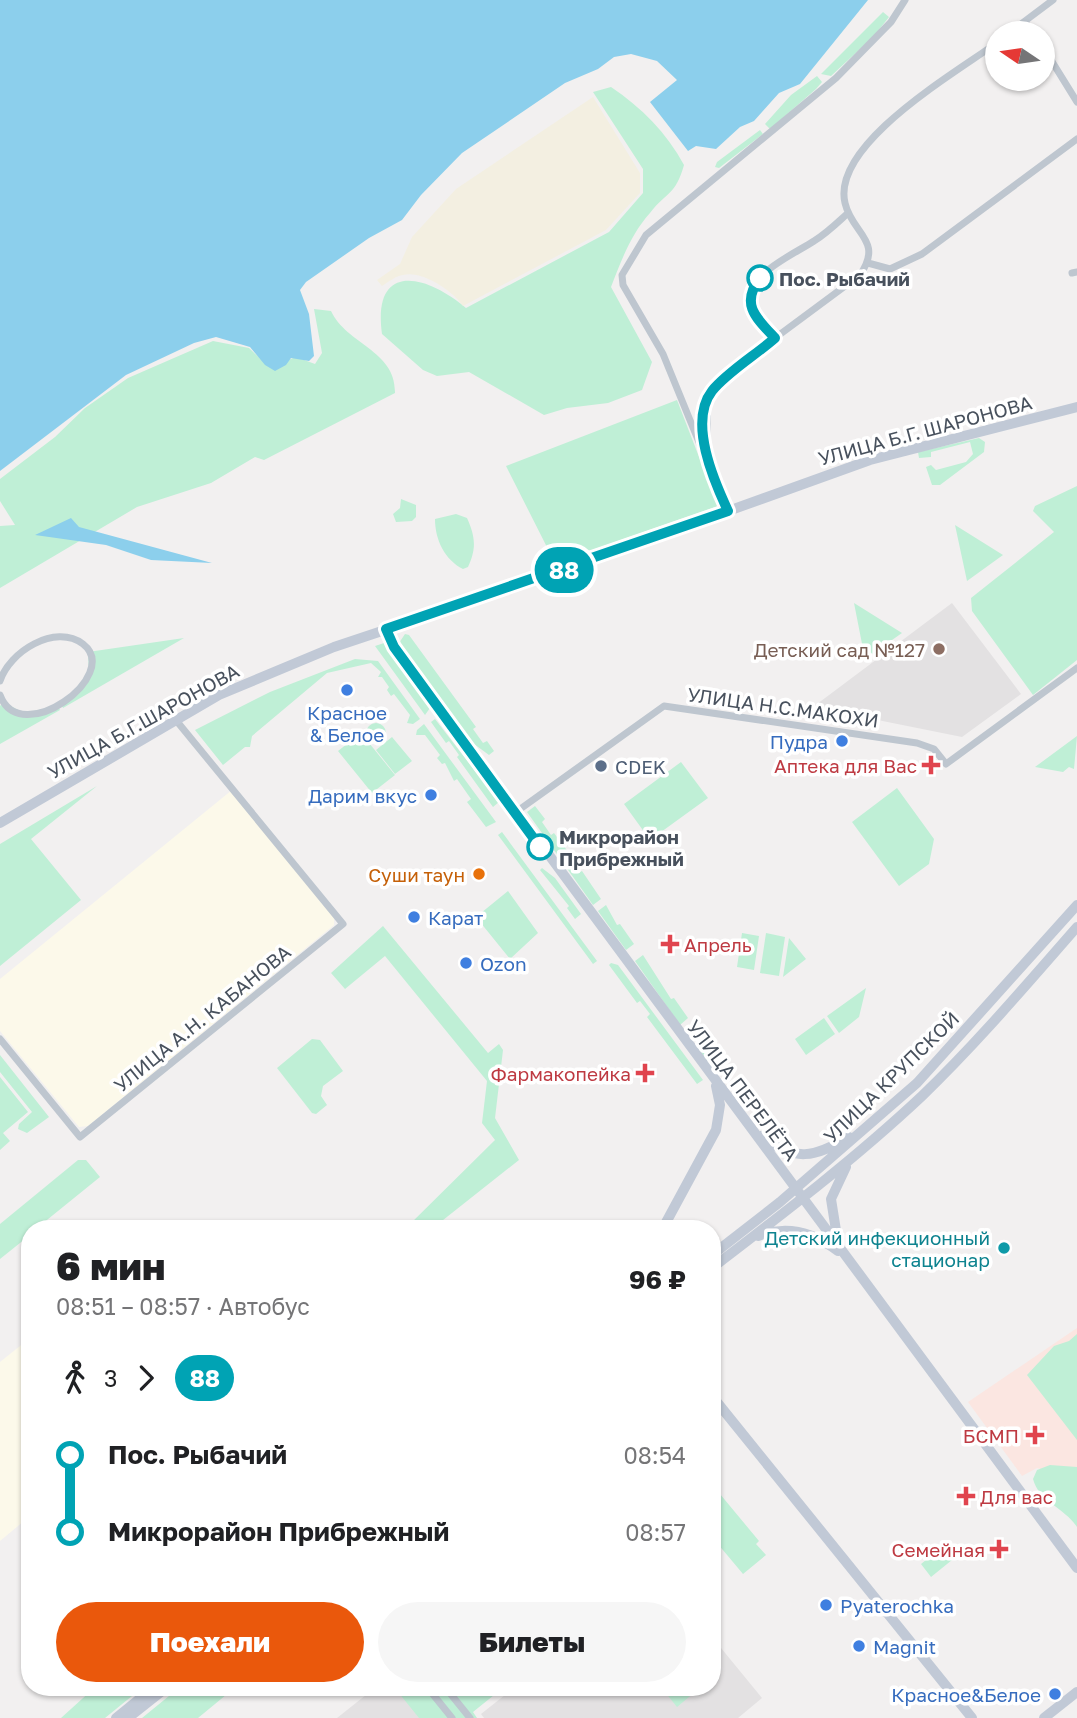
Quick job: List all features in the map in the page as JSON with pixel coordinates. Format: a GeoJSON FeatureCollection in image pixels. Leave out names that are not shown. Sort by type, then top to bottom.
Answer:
{"type":"FeatureCollection","features":[{"type":"Feature","properties":{"kind":"main road","name":"УЛИЦА Б.Г. ШАРОНОВА"},"geometry":{"type":"LineString","coordinates":[[386,629],[890,454],[1077,407]]}},
{"type":"Feature","properties":{"kind":"main road","name":"УЛИЦА Б.Г.ШАРОНОВА"},"geometry":{"type":"LineString","coordinates":[[0,823],[175,719],[254,679],[386,629]]}},
{"type":"Feature","properties":{"kind":"main road","name":"УЛИЦА ПЕРЕЛЁТА"},"geometry":{"type":"LineString","coordinates":[[386,629],[394,647],[1077,1568]]}},
{"type":"Feature","properties":{"kind":"main road","name":"УЛИЦА КРУПСКОЙ"},"geometry":{"type":"LineString","coordinates":[[721,1248],[871,1125],[949,1051],[1077,906]]}},
{"type":"Feature","properties":{"kind":"main road","name":"УЛИЦА КРУПСКОЙ"},"geometry":{"type":"LineString","coordinates":[[721,1261],[851,1159],[959,1059],[1077,927]]}},
{"type":"Feature","properties":{"kind":"main road"},"geometry":{"type":"LineString","coordinates":[[667,1220],[716,1130],[720,1105],[713,1079]]}},
{"type":"Feature","properties":{"kind":"main road"},"geometry":{"type":"LineString","coordinates":[[748,1124],[775,1146],[803,1155],[829,1150],[871,1125]]}},
{"type":"Feature","properties":{"kind":"main road"},"geometry":{"type":"LineString","coordinates":[[844,1256],[834,1228],[831,1199],[837,1182],[851,1159]]}},
{"type":"Feature","properties":{"kind":"main road"},"geometry":{"type":"LineString","coordinates":[[748,1240],[771,1231],[793,1230],[820,1240],[844,1256]]}},
{"type":"Feature","properties":{"kind":"main road"},"geometry":{"type":"LineString","coordinates":[[721,1407],[972,1718]]}},
{"type":"Feature","properties":{"kind":"main road"},"geometry":{"type":"LineString","coordinates":[[1044,1718],[1077,1692]]}},
{"type":"Feature","properties":{"kind":"main road"},"geometry":{"type":"LineString","coordinates":[[116,1718],[143,1696]]}},
{"type":"Feature","properties":{"kind":"main road"},"geometry":{"type":"LineString","coordinates":[[128,1718],[156,1696]]}},
{"type":"Feature","properties":{"kind":"street"},"geometry":{"type":"LineString","coordinates":[[728,511],[663,354],[622,285],[622,275],[646,235],[836,78],[891,22],[905,0]]}},
{"type":"Feature","properties":{"kind":"street"},"geometry":{"type":"LineString","coordinates":[[1026,21],[1053,0]]}},
{"type":"Feature","properties":{"kind":"street"},"geometry":{"type":"LineString","coordinates":[[706,460],[706,409],[713,390],[775,338],[854,280],[868,263],[870,250],[844,202],[847,177],[864,148],[896,117],[985,52]]}},
{"type":"Feature","properties":{"kind":"street"},"geometry":{"type":"LineString","coordinates":[[1055,66],[1077,102]]}},
{"type":"Feature","properties":{"kind":"street"},"geometry":{"type":"LineString","coordinates":[[868,263],[890,269],[922,254],[1077,139]]}},
{"type":"Feature","properties":{"kind":"street"},"geometry":{"type":"LineString","coordinates":[[775,338],[754,316],[749,299],[752,289],[770,270],[830,230],[848,213]]}},
{"type":"Feature","properties":{"kind":"street"},"geometry":{"type":"LineString","coordinates":[[0,681],[13,659],[41,642],[71,639],[85,646],[90,655],[89,674],[81,688],[52,709],[31,713],[18,712],[6,706],[0,695]]}},
{"type":"Feature","properties":{"kind":"street","name":"УЛИЦА Н.С.МАКОХИ"},"geometry":{"type":"LineString","coordinates":[[516,812],[664,706],[917,743],[934,750],[946,764],[1077,668]]}},
{"type":"Feature","properties":{"kind":"street","name":"УЛИЦА А.Н. КАБАНОВА"},"geometry":{"type":"LineString","coordinates":[[0,1039],[80,1137],[343,924],[175,719]]}},
{"type":"Feature","properties":{"kind":"street"},"geometry":{"type":"LineString","coordinates":[[434,1696],[452,1718]]}},
{"type":"Feature","properties":{"kind":"street"},"geometry":{"type":"LineString","coordinates":[[452,1696],[470,1718]]}},
{"type":"Feature","properties":{"kind":"shaded area","name":"Детский сад №127"},"geometry":{"type":"Polygon","coordinates":[[[952,603],[1021,694],[962,737],[813,707],[952,603]]]}},
{"type":"Feature","properties":{"kind":"shaded area"},"geometry":{"type":"Polygon","coordinates":[[[232,790],[334,918],[334,925],[88,1126],[79,1127],[0,1031],[0,979],[232,790]]]}},
{"type":"Feature","properties":{"kind":"shaded area","name":"БСМП"},"geometry":{"type":"Polygon","coordinates":[[[1077,1328],[1077,1509],[1047,1471],[1037,1468],[1022,1476],[968,1402],[1077,1328]]]}},
{"type":"Feature","properties":{"kind":"shaded area"},"geometry":{"type":"Polygon","coordinates":[[[21,1345],[21,1524],[0,1541],[0,1362],[21,1345]]]}},
{"type":"Feature","properties":{"kind":"shaded area"},"geometry":{"type":"Polygon","coordinates":[[[721,1648],[762,1698],[738,1718],[484,1718],[481,1714],[504,1696],[721,1696],[721,1648]]]}},
{"type":"Feature","properties":{"kind":"shaded area"},"geometry":{"type":"Polygon","coordinates":[[[365,1696],[423,1696],[441,1718],[337,1718],[365,1696]]]}},
{"type":"Feature","properties":{"kind":"green space"},"geometry":{"type":"Polygon","coordinates":[[[883,12],[889,17],[874,36],[831,76],[821,74],[883,12]]]}},
{"type":"Feature","properties":{"kind":"green space"},"geometry":{"type":"Polygon","coordinates":[[[817,76],[822,82],[816,89],[770,129],[765,124],[791,95],[817,76]]]}},
{"type":"Feature","properties":{"kind":"green space"},"geometry":{"type":"Polygon","coordinates":[[[611,87],[633,103],[652,122],[670,142],[684,165],[674,188],[637,230],[611,287],[652,362],[642,390],[608,403],[567,408],[544,415],[469,372],[437,376],[423,370],[382,334],[381,311],[385,294],[394,285],[405,281],[435,287],[466,308],[609,232],[643,193],[643,169],[593,92],[611,87]]]}},
{"type":"Feature","properties":{"kind":"green space"},"geometry":{"type":"Polygon","coordinates":[[[760,130],[763,134],[719,168],[715,167],[717,162],[760,130]]]}},
{"type":"Feature","properties":{"kind":"green space"},"geometry":{"type":"Polygon","coordinates":[[[314,309],[331,311],[338,323],[379,357],[388,367],[395,393],[264,460],[255,457],[211,483],[137,507],[0,588],[0,526],[15,525],[0,501],[0,479],[55,437],[85,408],[128,378],[213,341],[249,348],[269,367],[296,357],[315,364],[322,353],[314,309]]]}},
{"type":"Feature","properties":{"kind":"green space"},"geometry":{"type":"Polygon","coordinates":[[[677,400],[718,506],[555,563],[506,466],[677,400]]]}},
{"type":"Feature","properties":{"kind":"green space"},"geometry":{"type":"Polygon","coordinates":[[[979,438],[985,442],[984,452],[940,485],[932,485],[926,467],[931,465],[936,470],[966,462],[973,454],[970,442],[931,452],[931,457],[919,458],[918,452],[979,438]]]}},
{"type":"Feature","properties":{"kind":"green space"},"geometry":{"type":"Polygon","coordinates":[[[1077,486],[1077,660],[1033,695],[972,611],[971,598],[1054,532],[1033,511],[1035,506],[1077,486]]]}},
{"type":"Feature","properties":{"kind":"green space"},"geometry":{"type":"Polygon","coordinates":[[[401,499],[416,505],[416,517],[412,521],[396,522],[393,514],[400,508],[401,499]]]}},
{"type":"Feature","properties":{"kind":"green space"},"geometry":{"type":"Polygon","coordinates":[[[456,514],[467,518],[473,536],[471,560],[468,567],[463,569],[446,555],[435,527],[435,519],[456,514]]]}},
{"type":"Feature","properties":{"kind":"green space"},"geometry":{"type":"Polygon","coordinates":[[[955,525],[1003,555],[967,581],[955,525]]]}},
{"type":"Feature","properties":{"kind":"green space"},"geometry":{"type":"Polygon","coordinates":[[[854,603],[902,633],[865,659],[854,603]]]}},
{"type":"Feature","properties":{"kind":"green space"},"geometry":{"type":"Polygon","coordinates":[[[405,634],[409,635],[476,727],[473,729],[483,743],[487,741],[494,751],[489,755],[474,744],[399,643],[405,634]]]}},
{"type":"Feature","properties":{"kind":"green space"},"geometry":{"type":"Polygon","coordinates":[[[184,638],[63,708],[61,704],[89,674],[88,652],[184,638]]]}},
{"type":"Feature","properties":{"kind":"green space"},"geometry":{"type":"Polygon","coordinates":[[[384,643],[430,708],[425,715],[375,646],[384,643]]]}},
{"type":"Feature","properties":{"kind":"green space"},"geometry":{"type":"Polygon","coordinates":[[[355,659],[378,661],[420,719],[413,724],[407,723],[410,715],[394,694],[391,696],[387,690],[389,687],[382,677],[378,677],[381,672],[371,663],[327,673],[252,736],[250,747],[245,747],[223,765],[195,730],[270,692],[355,659]]]}},
{"type":"Feature","properties":{"kind":"green space"},"geometry":{"type":"Polygon","coordinates":[[[3,702],[24,713],[58,706],[60,710],[0,744],[0,706],[3,702]]]}},
{"type":"Feature","properties":{"kind":"green space"},"geometry":{"type":"Polygon","coordinates":[[[435,719],[499,802],[493,807],[457,757],[459,755],[449,741],[446,743],[431,722],[435,719]]]}},
{"type":"Feature","properties":{"kind":"green space"},"geometry":{"type":"Polygon","coordinates":[[[372,723],[380,723],[386,733],[380,743],[372,743],[366,737],[366,729],[372,723]]]}},
{"type":"Feature","properties":{"kind":"green space"},"geometry":{"type":"Polygon","coordinates":[[[424,724],[496,822],[486,827],[467,802],[471,799],[457,779],[454,781],[445,763],[442,764],[437,758],[440,755],[425,735],[416,735],[417,730],[424,724]]]}},
{"type":"Feature","properties":{"kind":"green space"},"geometry":{"type":"Polygon","coordinates":[[[361,733],[395,775],[372,793],[338,751],[361,733]]]}},
{"type":"Feature","properties":{"kind":"green space"},"geometry":{"type":"Polygon","coordinates":[[[1077,736],[1074,769],[1069,767],[1063,772],[1035,767],[1077,736]]]}},
{"type":"Feature","properties":{"kind":"green space"},"geometry":{"type":"Polygon","coordinates":[[[392,737],[412,761],[395,774],[376,750],[392,737]]]}},
{"type":"Feature","properties":{"kind":"green space"},"geometry":{"type":"Polygon","coordinates":[[[681,762],[708,798],[650,840],[624,804],[681,762]]]}},
{"type":"Feature","properties":{"kind":"green space"},"geometry":{"type":"Polygon","coordinates":[[[97,786],[31,839],[81,900],[0,966],[0,844],[97,786]]]}},
{"type":"Feature","properties":{"kind":"green space"},"geometry":{"type":"Polygon","coordinates":[[[897,788],[934,839],[929,864],[899,886],[852,822],[897,788]]]}},
{"type":"Feature","properties":{"kind":"green space"},"geometry":{"type":"Polygon","coordinates":[[[535,806],[545,819],[542,822],[551,835],[554,833],[572,857],[569,860],[578,873],[582,871],[601,899],[593,905],[527,812],[535,806]]]}},
{"type":"Feature","properties":{"kind":"green space"},"geometry":{"type":"Polygon","coordinates":[[[502,832],[597,961],[593,964],[498,835],[502,832]]]}},
{"type":"Feature","properties":{"kind":"green space"},"geometry":{"type":"Polygon","coordinates":[[[542,868],[555,878],[581,914],[575,919],[567,908],[569,906],[540,870],[542,868]]]}},
{"type":"Feature","properties":{"kind":"green space"},"geometry":{"type":"Polygon","coordinates":[[[508,891],[538,933],[510,959],[476,917],[508,891]]]}},
{"type":"Feature","properties":{"kind":"green space"},"geometry":{"type":"Polygon","coordinates":[[[606,905],[617,925],[620,924],[634,944],[626,950],[598,911],[606,905]]]}},
{"type":"Feature","properties":{"kind":"green space"},"geometry":{"type":"Polygon","coordinates":[[[383,926],[488,1053],[499,1044],[503,1050],[495,1118],[519,1160],[443,1220],[414,1220],[495,1140],[482,1123],[487,1081],[385,956],[345,989],[331,973],[383,926]]]}},
{"type":"Feature","properties":{"kind":"green space"},"geometry":{"type":"Polygon","coordinates":[[[742,933],[759,936],[754,970],[737,967],[742,933]]]}},
{"type":"Feature","properties":{"kind":"green space"},"geometry":{"type":"Polygon","coordinates":[[[766,933],[785,937],[779,976],[760,973],[766,933]]]}},
{"type":"Feature","properties":{"kind":"green space"},"geometry":{"type":"Polygon","coordinates":[[[789,938],[806,959],[783,977],[789,938]]]}},
{"type":"Feature","properties":{"kind":"green space"},"geometry":{"type":"Polygon","coordinates":[[[643,955],[671,999],[674,998],[688,1018],[680,1025],[635,961],[643,955]]]}},
{"type":"Feature","properties":{"kind":"green space"},"geometry":{"type":"Polygon","coordinates":[[[609,965],[618,965],[703,1080],[697,1084],[647,1017],[650,1014],[640,1001],[637,1003],[609,965]]]}},
{"type":"Feature","properties":{"kind":"green space"},"geometry":{"type":"Polygon","coordinates":[[[866,988],[859,1017],[839,1033],[827,1016],[866,988]]]}},
{"type":"Feature","properties":{"kind":"green space"},"geometry":{"type":"Polygon","coordinates":[[[824,1018],[835,1034],[806,1055],[795,1039],[824,1018]]]}},
{"type":"Feature","properties":{"kind":"green space"},"geometry":{"type":"Polygon","coordinates":[[[312,1039],[320,1040],[343,1071],[323,1086],[321,1096],[327,1105],[316,1114],[312,1113],[277,1068],[312,1039]]]}},
{"type":"Feature","properties":{"kind":"green space"},"geometry":{"type":"Polygon","coordinates":[[[704,1039],[723,1065],[714,1071],[696,1045],[704,1039]]]}},
{"type":"Feature","properties":{"kind":"green space"},"geometry":{"type":"Polygon","coordinates":[[[0,1055],[49,1117],[27,1133],[18,1129],[19,1124],[32,1112],[0,1072],[0,1055]]]}},
{"type":"Feature","properties":{"kind":"green space"},"geometry":{"type":"Polygon","coordinates":[[[0,1077],[28,1112],[3,1133],[10,1141],[0,1150],[0,1077]]]}},
{"type":"Feature","properties":{"kind":"green space"},"geometry":{"type":"Polygon","coordinates":[[[78,1160],[86,1160],[100,1177],[47,1220],[21,1220],[21,1242],[0,1259],[0,1224],[78,1160]]]}},
{"type":"Feature","properties":{"kind":"green space"},"geometry":{"type":"Polygon","coordinates":[[[1077,1334],[1077,1440],[1027,1375],[1054,1346],[1069,1341],[1077,1334]]]}},
{"type":"Feature","properties":{"kind":"green space"},"geometry":{"type":"Polygon","coordinates":[[[1050,1465],[1077,1467],[1077,1527],[1036,1487],[1033,1479],[1037,1470],[1050,1465]]]}},
{"type":"Feature","properties":{"kind":"green space"},"geometry":{"type":"Polygon","coordinates":[[[721,1495],[759,1541],[756,1544],[766,1555],[743,1574],[721,1548],[721,1495]]]}},
{"type":"Feature","properties":{"kind":"green space"},"geometry":{"type":"Polygon","coordinates":[[[942,1547],[952,1560],[931,1577],[921,1564],[942,1547]]]}},
{"type":"Feature","properties":{"kind":"green space"},"geometry":{"type":"Polygon","coordinates":[[[85,1696],[132,1696],[105,1718],[61,1718],[85,1696]]]}},
{"type":"Feature","properties":{"kind":"green space"},"geometry":{"type":"Polygon","coordinates":[[[169,1696],[225,1696],[198,1718],[142,1718],[169,1696]]]}},
{"type":"Feature","properties":{"kind":"green space"},"geometry":{"type":"Polygon","coordinates":[[[401,1696],[493,1696],[473,1712],[477,1718],[419,1718],[401,1696]]]}},
{"type":"Feature","properties":{"kind":"green space"},"geometry":{"type":"Polygon","coordinates":[[[668,1696],[690,1696],[677,1707],[668,1696]]]}},
{"type":"Feature","properties":{"kind":"sand"},"geometry":{"type":"Polygon","coordinates":[[[593,97],[640,173],[640,193],[606,230],[463,306],[445,288],[411,274],[392,279],[382,286],[377,280],[400,264],[412,237],[456,189],[593,97]]]}},
{"type":"Feature","properties":{"kind":"water"},"geometry":{"type":"Polygon","coordinates":[[[0,0],[868,0],[800,84],[779,93],[754,121],[740,127],[716,149],[696,146],[688,151],[650,102],[677,80],[657,61],[631,54],[614,57],[598,69],[565,83],[462,153],[421,195],[402,220],[369,238],[306,282],[300,290],[309,314],[314,356],[309,361],[291,358],[286,365],[275,371],[265,365],[250,347],[216,337],[194,343],[126,375],[0,471],[0,0]]]}},
{"type":"Feature","properties":{"kind":"water"},"geometry":{"type":"Polygon","coordinates":[[[71,518],[79,527],[212,563],[151,560],[106,545],[35,535],[71,518]]]}},
{"type":"Feature","properties":{"kind":"bus line","name":"88"},"geometry":{"type":"LineString","coordinates":[[540,847],[394,647],[386,629],[553,574],[728,511],[706,460],[706,409],[713,390],[775,338],[754,316],[751,309],[749,299],[760,278]]}},
{"type":"Feature","properties":{"kind":"place","name":"Пос. Рыбачий"},"geometry":{"type":"Point","coordinates":[760,278]}},
{"type":"Feature","properties":{"kind":"place","name":"Детский сад №127"},"geometry":{"type":"Point","coordinates":[939,649]}},
{"type":"Feature","properties":{"kind":"place","name":"Красное & Белое"},"geometry":{"type":"Point","coordinates":[347,690]}},
{"type":"Feature","properties":{"kind":"place","name":"Пудра"},"geometry":{"type":"Point","coordinates":[842,741]}},
{"type":"Feature","properties":{"kind":"place","name":"Аптека для Вас"},"geometry":{"type":"Point","coordinates":[931,765]}},
{"type":"Feature","properties":{"kind":"place","name":"CDEK"},"geometry":{"type":"Point","coordinates":[601,766]}},
{"type":"Feature","properties":{"kind":"place","name":"Дарим вкус"},"geometry":{"type":"Point","coordinates":[431,795]}},
{"type":"Feature","properties":{"kind":"place","name":"Микрорайон Прибрежный"},"geometry":{"type":"Point","coordinates":[540,847]}},
{"type":"Feature","properties":{"kind":"place","name":"Суши таун"},"geometry":{"type":"Point","coordinates":[479,874]}},
{"type":"Feature","properties":{"kind":"place","name":"Карат"},"geometry":{"type":"Point","coordinates":[414,917]}},
{"type":"Feature","properties":{"kind":"place","name":"Апрель"},"geometry":{"type":"Point","coordinates":[670,944]}},
{"type":"Feature","properties":{"kind":"place","name":"Ozon"},"geometry":{"type":"Point","coordinates":[466,963]}},
{"type":"Feature","properties":{"kind":"place","name":"Фармакопейка"},"geometry":{"type":"Point","coordinates":[645,1073]}},
{"type":"Feature","properties":{"kind":"place","name":"Детский инфекционный стационар"},"geometry":{"type":"Point","coordinates":[1004,1248]}},
{"type":"Feature","properties":{"kind":"place","name":"БСМП"},"geometry":{"type":"Point","coordinates":[1035,1435]}},
{"type":"Feature","properties":{"kind":"place","name":"Для вас"},"geometry":{"type":"Point","coordinates":[966,1496]}},
{"type":"Feature","properties":{"kind":"place","name":"Семейная"},"geometry":{"type":"Point","coordinates":[999,1549]}},
{"type":"Feature","properties":{"kind":"place","name":"Pyaterochka"},"geometry":{"type":"Point","coordinates":[826,1605]}},
{"type":"Feature","properties":{"kind":"place","name":"Magnit"},"geometry":{"type":"Point","coordinates":[859,1646]}},
{"type":"Feature","properties":{"kind":"place","name":"Красное&Белое"},"geometry":{"type":"Point","coordinates":[1055,1694]}}]}
